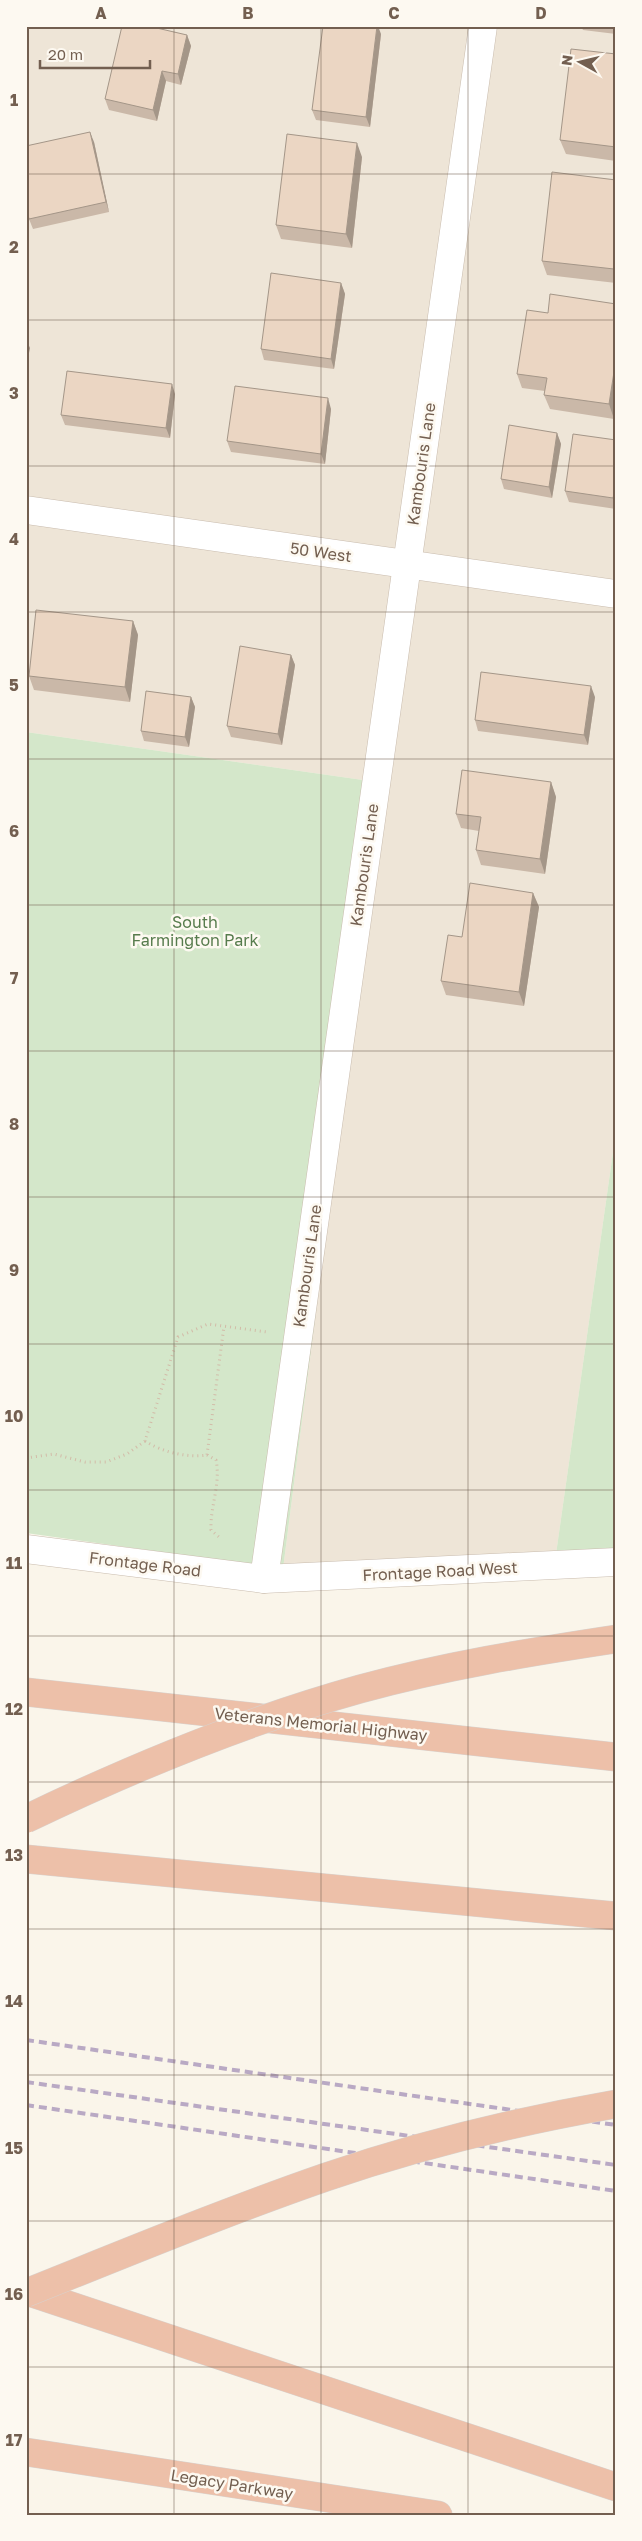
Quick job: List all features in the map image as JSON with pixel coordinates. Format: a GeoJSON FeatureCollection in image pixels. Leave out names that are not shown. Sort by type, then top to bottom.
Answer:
{"type":"FeatureCollection","features":[{"type":"Feature","properties":{"kind":"highway"},"geometry":{"type":"LineString","coordinates":[[26,1819],[95,1786],[189,1748],[285,1713],[361,1689],[535,1651],[616,1639]]}},
{"type":"Feature","properties":{"kind":"highway","name":"Veterans Memorial Highway"},"geometry":{"type":"LineString","coordinates":[[26,1692],[616,1757]]}},
{"type":"Feature","properties":{"kind":"highway"},"geometry":{"type":"LineString","coordinates":[[26,1859],[616,1916]]}},
{"type":"Feature","properties":{"kind":"highway"},"geometry":{"type":"LineString","coordinates":[[26,2292],[216,2217],[336,2174],[498,2128],[616,2104]]}},
{"type":"Feature","properties":{"kind":"highway"},"geometry":{"type":"LineString","coordinates":[[26,2292],[616,2486]]}},
{"type":"Feature","properties":{"kind":"highway","name":"Legacy Parkway"},"geometry":{"type":"LineString","coordinates":[[26,2452],[438,2515]]}},
{"type":"Feature","properties":{"kind":"street","name":"Kambouris Lane"},"geometry":{"type":"LineString","coordinates":[[264,1579],[483,26]]}},
{"type":"Feature","properties":{"kind":"street","name":"50 West"},"geometry":{"type":"LineString","coordinates":[[26,510],[616,594]]}},
{"type":"Feature","properties":{"kind":"street","name":"Frontage Road"},"geometry":{"type":"LineString","coordinates":[[26,1549],[264,1579]]}},
{"type":"Feature","properties":{"kind":"street","name":"Frontage Road West"},"geometry":{"type":"LineString","coordinates":[[264,1579],[616,1562]]}},
{"type":"Feature","properties":{"kind":"path"},"geometry":{"type":"LineString","coordinates":[[26,1458],[54,1454],[85,1462],[106,1462],[127,1454],[144,1441],[178,1337],[208,1324],[297,1336]]}},
{"type":"Feature","properties":{"kind":"path"},"geometry":{"type":"LineString","coordinates":[[207,1455],[224,1326]]}},
{"type":"Feature","properties":{"kind":"path"},"geometry":{"type":"LineString","coordinates":[[144,1441],[155,1448],[191,1458],[207,1455],[216,1460],[218,1474],[211,1530],[219,1536]]}},
{"type":"Feature","properties":{"kind":"shaded area"},"geometry":{"type":"Polygon","coordinates":[[[26,26],[616,26],[616,1131],[556,1554],[283,1569],[384,783],[26,732],[26,26]]]}},
{"type":"Feature","properties":{"kind":"green space","name":"South Farmington Park"},"geometry":{"type":"Polygon","coordinates":[[[26,732],[384,783],[283,1569],[26,1533],[26,732]]]}},
{"type":"Feature","properties":{"kind":"green space"},"geometry":{"type":"Polygon","coordinates":[[[616,1131],[616,1549],[556,1554],[616,1131]]]}},
{"type":"Feature","properties":{"kind":"building"},"geometry":{"type":"Polygon","coordinates":[[[122,26],[148,26],[187,35],[178,74],[162,71],[153,110],[105,99],[122,26]]]}},
{"type":"Feature","properties":{"kind":"building"},"geometry":{"type":"Polygon","coordinates":[[[323,26],[377,26],[366,117],[312,110],[323,26]]]}},
{"type":"Feature","properties":{"kind":"building"},"geometry":{"type":"Polygon","coordinates":[[[571,49],[616,54],[616,147],[560,140],[571,49]]]}},
{"type":"Feature","properties":{"kind":"building"},"geometry":{"type":"Polygon","coordinates":[[[90,132],[106,202],[29,219],[26,207],[26,146],[90,132]]]}},
{"type":"Feature","properties":{"kind":"building"},"geometry":{"type":"Polygon","coordinates":[[[287,134],[357,143],[346,234],[276,225],[287,134]]]}},
{"type":"Feature","properties":{"kind":"building"},"geometry":{"type":"Polygon","coordinates":[[[552,172],[616,180],[616,257],[614,269],[542,261],[552,172]]]}},
{"type":"Feature","properties":{"kind":"building"},"geometry":{"type":"Polygon","coordinates":[[[271,273],[341,283],[331,359],[261,349],[271,273]]]}},
{"type":"Feature","properties":{"kind":"building"},"geometry":{"type":"Polygon","coordinates":[[[550,294],[616,304],[616,359],[609,404],[544,395],[547,378],[517,374],[527,310],[548,313],[550,294]]]}},
{"type":"Feature","properties":{"kind":"building"},"geometry":{"type":"Polygon","coordinates":[[[67,371],[172,384],[166,428],[61,415],[67,371]]]}},
{"type":"Feature","properties":{"kind":"building"},"geometry":{"type":"Polygon","coordinates":[[[235,386],[328,398],[321,454],[227,441],[235,386]]]}},
{"type":"Feature","properties":{"kind":"building"},"geometry":{"type":"Polygon","coordinates":[[[509,425],[557,433],[549,487],[501,479],[509,425]]]}},
{"type":"Feature","properties":{"kind":"building"},"geometry":{"type":"Polygon","coordinates":[[[573,434],[616,440],[616,486],[613,498],[565,491],[573,434]]]}},
{"type":"Feature","properties":{"kind":"building"},"geometry":{"type":"Polygon","coordinates":[[[36,610],[133,621],[125,687],[29,676],[36,610]]]}},
{"type":"Feature","properties":{"kind":"building"},"geometry":{"type":"Polygon","coordinates":[[[240,646],[291,655],[278,734],[227,726],[240,646]]]}},
{"type":"Feature","properties":{"kind":"building"},"geometry":{"type":"Polygon","coordinates":[[[481,672],[591,686],[584,735],[475,720],[481,672]]]}},
{"type":"Feature","properties":{"kind":"building"},"geometry":{"type":"Polygon","coordinates":[[[146,691],[191,697],[185,737],[141,731],[146,691]]]}},
{"type":"Feature","properties":{"kind":"building"},"geometry":{"type":"Polygon","coordinates":[[[462,770],[551,782],[540,859],[476,850],[481,817],[456,814],[462,770]]]}},
{"type":"Feature","properties":{"kind":"building"},"geometry":{"type":"Polygon","coordinates":[[[470,883],[533,893],[519,992],[441,981],[448,935],[462,937],[470,883]]]}},
{"type":"Feature","properties":{"kind":"railway"},"geometry":{"type":"LineString","coordinates":[[26,2040],[616,2125]]}},
{"type":"Feature","properties":{"kind":"railway"},"geometry":{"type":"LineString","coordinates":[[26,2082],[616,2165]]}},
{"type":"Feature","properties":{"kind":"railway"},"geometry":{"type":"LineString","coordinates":[[26,2105],[616,2191]]}}]}
